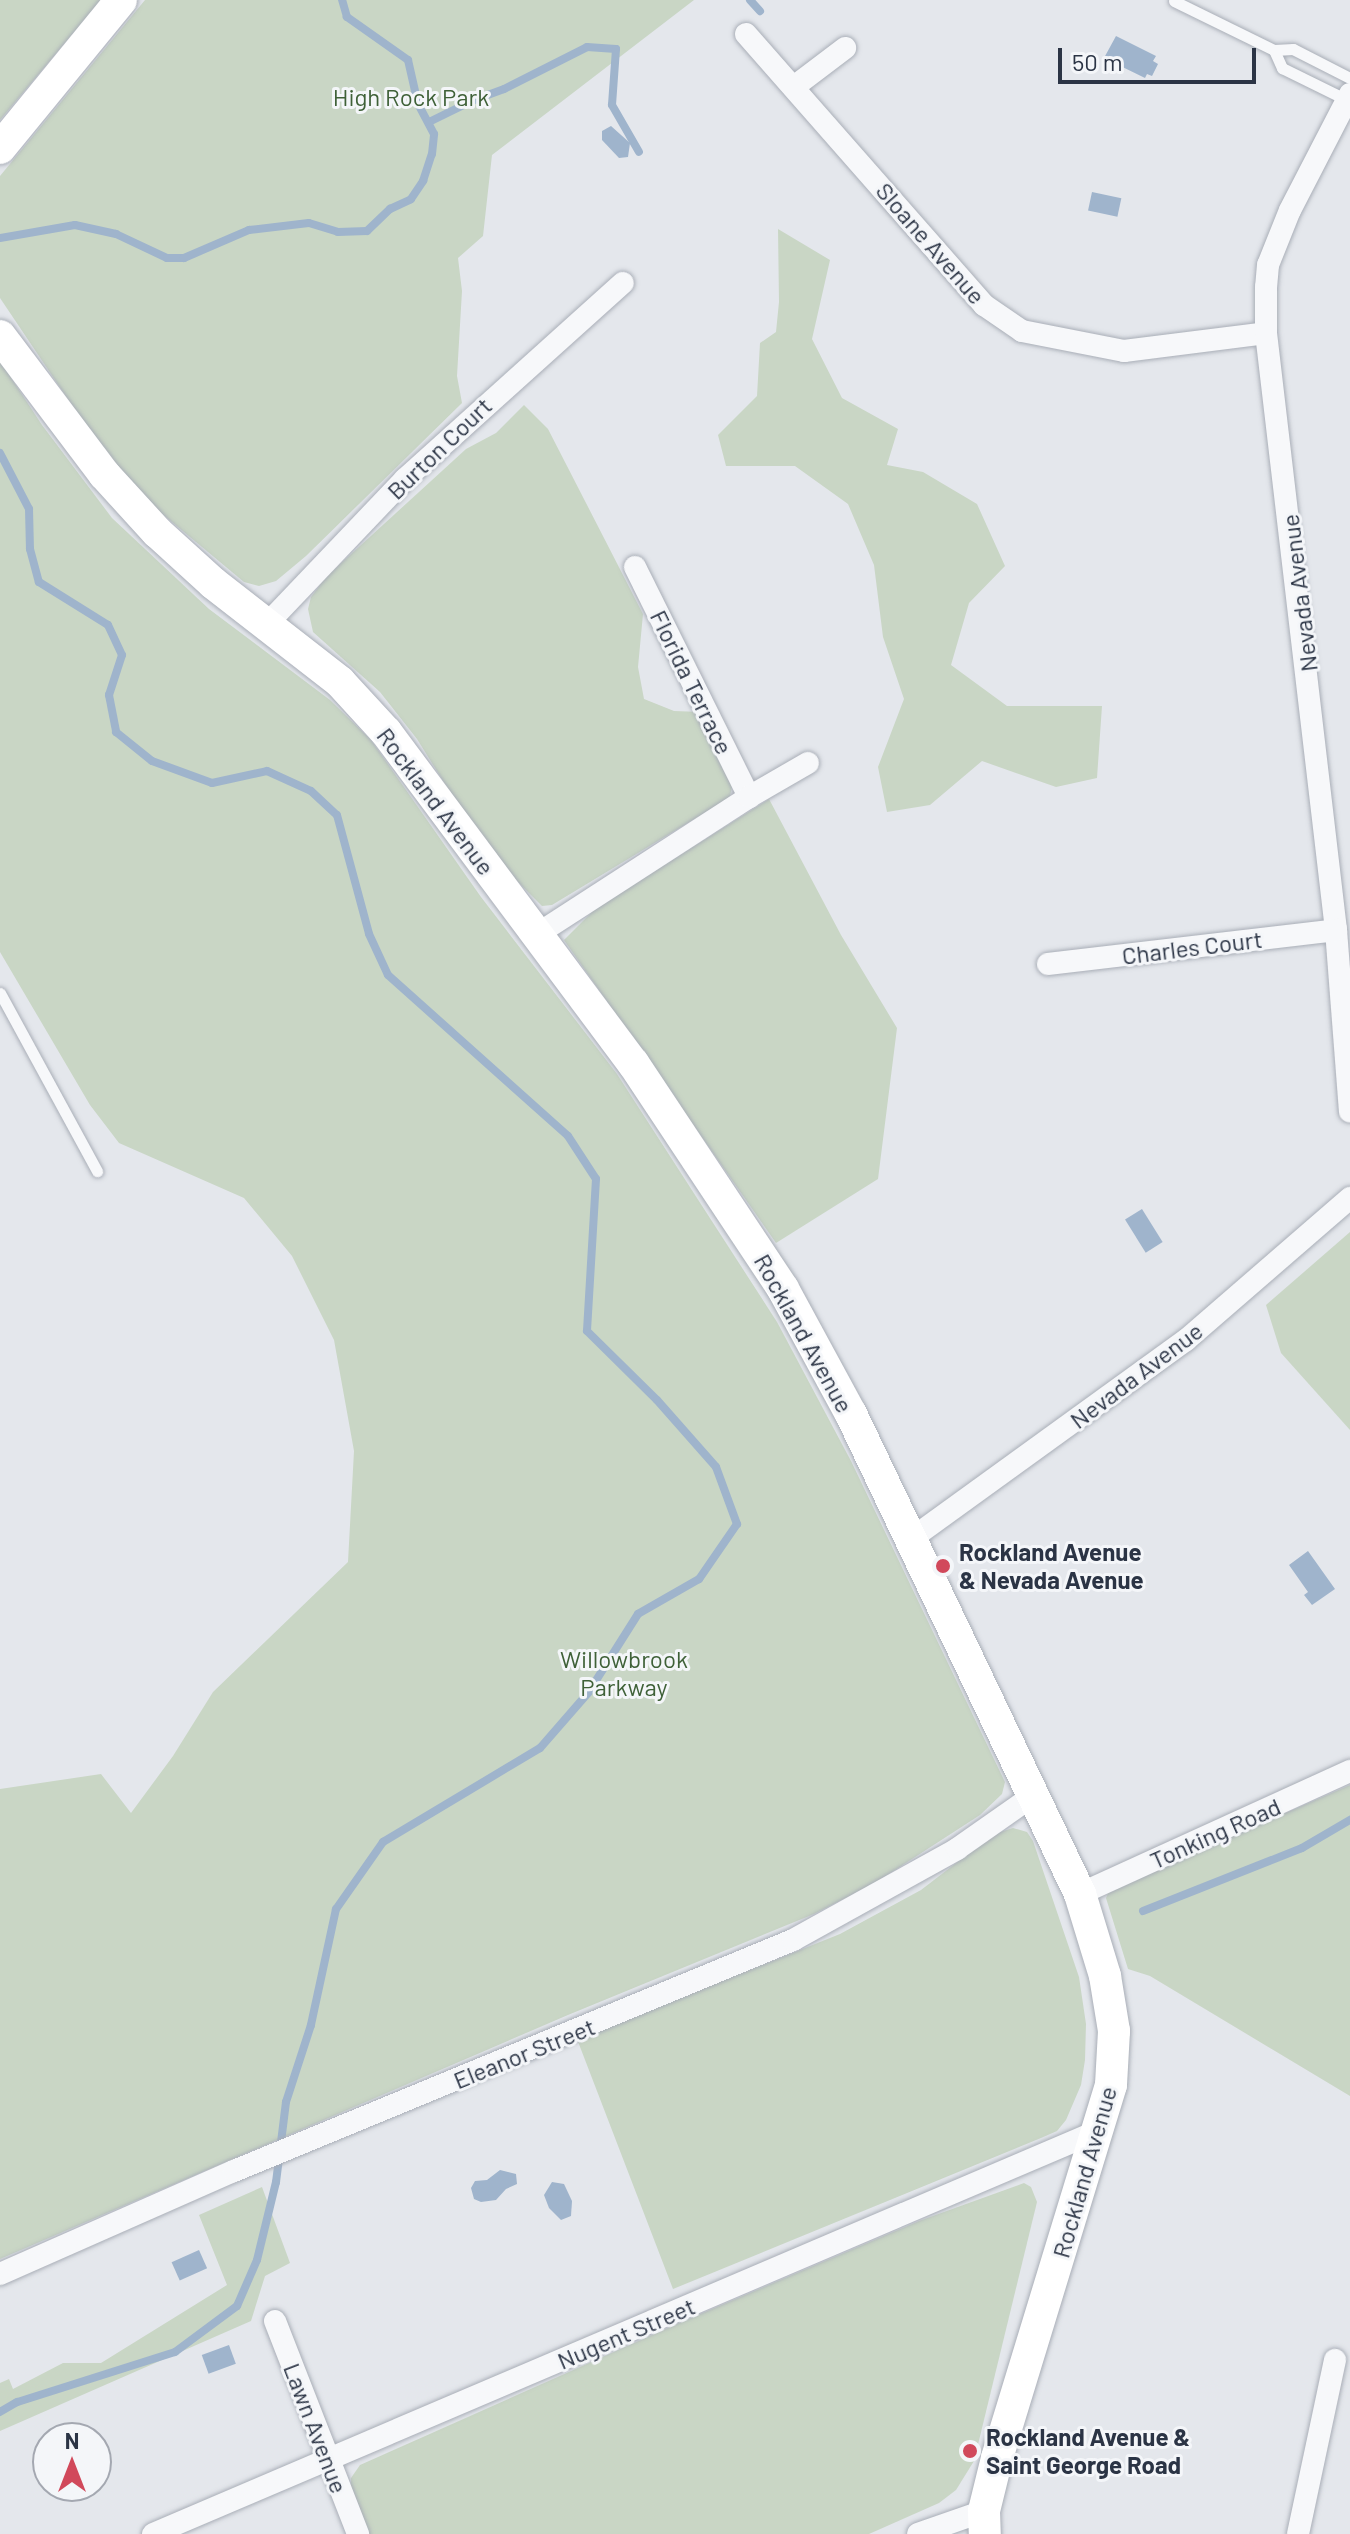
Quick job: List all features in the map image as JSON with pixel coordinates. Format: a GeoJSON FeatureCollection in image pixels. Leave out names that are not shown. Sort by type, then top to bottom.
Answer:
{"type":"FeatureCollection","features":[{"type":"Feature","properties":{"kind":"street"},"geometry":{"type":"LineString","coordinates":[[0,148],[121,0]]}},
{"type":"Feature","properties":{"kind":"street","name":"Sloane Avenue"},"geometry":{"type":"LineString","coordinates":[[746,34],[795,86],[984,305],[1022,331],[1124,351],[1266,333]]}},
{"type":"Feature","properties":{"kind":"street"},"geometry":{"type":"LineString","coordinates":[[795,86],[845,48]]}},
{"type":"Feature","properties":{"kind":"street","name":"Nevada Avenue"},"geometry":{"type":"LineString","coordinates":[[1349,91],[1290,210],[1268,265],[1266,333],[1336,930],[1350,1111]]}},
{"type":"Feature","properties":{"kind":"street","name":"Burton Court"},"geometry":{"type":"LineString","coordinates":[[266,625],[405,479],[623,283]]}},
{"type":"Feature","properties":{"kind":"street","name":"Rockland Avenue"},"geometry":{"type":"LineString","coordinates":[[0,336],[44,399],[147,520],[213,583],[340,682],[386,732],[633,1063],[766,1262],[851,1414],[1031,1797],[1080,1894],[1105,1976],[1114,2031],[1111,2085],[984,2523]]}},
{"type":"Feature","properties":{"kind":"street","name":"Florida Terrace"},"geometry":{"type":"LineString","coordinates":[[635,567],[749,797]]}},
{"type":"Feature","properties":{"kind":"street"},"geometry":{"type":"LineString","coordinates":[[536,935],[749,797],[808,763]]}},
{"type":"Feature","properties":{"kind":"street","name":"Charles Court"},"geometry":{"type":"LineString","coordinates":[[1048,964],[1336,930]]}},
{"type":"Feature","properties":{"kind":"street","name":"Nevada Avenue"},"geometry":{"type":"LineString","coordinates":[[911,1539],[1186,1340],[1350,1198]]}},
{"type":"Feature","properties":{"kind":"street","name":"Tonking Road"},"geometry":{"type":"LineString","coordinates":[[1080,1894],[1350,1771]]}},
{"type":"Feature","properties":{"kind":"street","name":"Eleanor Street"},"geometry":{"type":"LineString","coordinates":[[0,2274],[234,2171],[793,1940],[957,1849],[1031,1797]]}},
{"type":"Feature","properties":{"kind":"street","name":"Nugent Street"},"geometry":{"type":"LineString","coordinates":[[153,2534],[1098,2131]]}},
{"type":"Feature","properties":{"kind":"street","name":"Lawn Avenue"},"geometry":{"type":"LineString","coordinates":[[275,2321],[358,2534]]}},
{"type":"Feature","properties":{"kind":"street"},"geometry":{"type":"LineString","coordinates":[[1298,2534],[1335,2360]]}},
{"type":"Feature","properties":{"kind":"street"},"geometry":{"type":"LineString","coordinates":[[918,2534],[984,2523]]}},
{"type":"Feature","properties":{"kind":"lane"},"geometry":{"type":"LineString","coordinates":[[1174,1],[1274,50],[1293,49],[1349,91]]}},
{"type":"Feature","properties":{"kind":"lane"},"geometry":{"type":"LineString","coordinates":[[1274,50],[1282,68],[1349,91]]}},
{"type":"Feature","properties":{"kind":"lane"},"geometry":{"type":"LineString","coordinates":[[0,993],[97,1171]]}},
{"type":"Feature","properties":{"kind":"green space"},"geometry":{"type":"Polygon","coordinates":[[[0,0],[101,0],[0,120],[0,0]]]}},
{"type":"Feature","properties":{"kind":"green space","name":"High Rock Park"},"geometry":{"type":"Polygon","coordinates":[[[145,0],[694,0],[492,155],[483,236],[458,258],[462,291],[457,376],[462,403],[306,556],[276,581],[259,586],[244,582],[154,507],[96,441],[0,298],[0,176],[145,0]]]}},
{"type":"Feature","properties":{"kind":"green space"},"geometry":{"type":"Polygon","coordinates":[[[778,229],[830,260],[812,339],[842,398],[898,429],[887,465],[923,472],[977,504],[1005,566],[969,603],[951,665],[1007,706],[1102,706],[1097,778],[1056,787],[982,761],[930,805],[887,812],[878,767],[904,699],[883,637],[874,565],[848,504],[795,466],[726,466],[718,435],[757,396],[760,343],[776,332],[779,302],[778,229]]]}},
{"type":"Feature","properties":{"kind":"green space","name":"Willowbrook Parkway"},"geometry":{"type":"Polygon","coordinates":[[[0,361],[42,425],[112,518],[209,609],[330,700],[371,740],[481,897],[617,1074],[777,1322],[851,1461],[1005,1782],[1002,1794],[980,1815],[875,1883],[814,1914],[568,2015],[0,2259],[0,1789],[101,1774],[131,1813],[173,1756],[213,1692],[348,1562],[354,1451],[334,1340],[292,1256],[244,1198],[119,1143],[90,1105],[0,952],[0,361]]]}},
{"type":"Feature","properties":{"kind":"green space"},"geometry":{"type":"Polygon","coordinates":[[[524,405],[548,429],[643,614],[638,667],[644,699],[674,711],[701,712],[733,782],[730,796],[724,801],[552,905],[542,906],[505,869],[473,829],[417,739],[380,692],[313,632],[308,609],[311,597],[326,577],[466,449],[496,433],[524,405]]]}},
{"type":"Feature","properties":{"kind":"green space"},"geometry":{"type":"Polygon","coordinates":[[[769,799],[841,935],[897,1028],[878,1179],[776,1243],[564,940],[596,908],[769,799]]]}},
{"type":"Feature","properties":{"kind":"green space"},"geometry":{"type":"Polygon","coordinates":[[[1350,1232],[1350,1430],[1281,1353],[1266,1305],[1350,1232]]]}},
{"type":"Feature","properties":{"kind":"green space"},"geometry":{"type":"Polygon","coordinates":[[[1350,1785],[1350,2096],[1150,1976],[1128,1969],[1106,1898],[1110,1889],[1350,1785]]]}},
{"type":"Feature","properties":{"kind":"green space"},"geometry":{"type":"Polygon","coordinates":[[[1013,1828],[1027,1832],[1033,1841],[1079,1977],[1086,2024],[1085,2060],[1081,2085],[1066,2120],[1057,2131],[1041,2138],[673,2289],[577,2039],[840,1934],[921,1890],[994,1834],[1013,1828]]]}},
{"type":"Feature","properties":{"kind":"green space"},"geometry":{"type":"Polygon","coordinates":[[[1024,2183],[1031,2187],[1037,2202],[974,2461],[956,2490],[939,2503],[869,2534],[369,2534],[351,2493],[351,2478],[360,2465],[679,2323],[919,2221],[1024,2183]]]}},
{"type":"Feature","properties":{"kind":"green space"},"geometry":{"type":"Polygon","coordinates":[[[262,2187],[290,2263],[265,2276],[251,2321],[0,2431],[0,2383],[9,2379],[13,2389],[63,2363],[101,2363],[227,2285],[199,2215],[262,2187]]]}},
{"type":"Feature","properties":{"kind":"water"},"geometry":{"type":"Polygon","coordinates":[[[1116,36],[1156,56],[1153,61],[1158,64],[1152,76],[1147,74],[1145,78],[1104,58],[1116,36]]]}},
{"type":"Feature","properties":{"kind":"water"},"geometry":{"type":"Polygon","coordinates":[[[611,126],[630,143],[628,157],[619,158],[602,140],[602,131],[611,126]]]}},
{"type":"Feature","properties":{"kind":"water"},"geometry":{"type":"Polygon","coordinates":[[[1092,192],[1121,198],[1117,217],[1088,211],[1092,192]]]}},
{"type":"Feature","properties":{"kind":"water"},"geometry":{"type":"Polygon","coordinates":[[[1142,1209],[1163,1242],[1146,1253],[1125,1220],[1142,1209]]]}},
{"type":"Feature","properties":{"kind":"water"},"geometry":{"type":"Polygon","coordinates":[[[1308,1551],[1335,1589],[1312,1605],[1304,1595],[1308,1592],[1289,1565],[1308,1551]]]}},
{"type":"Feature","properties":{"kind":"water"},"geometry":{"type":"Polygon","coordinates":[[[500,2170],[516,2174],[517,2184],[506,2189],[496,2200],[481,2202],[474,2199],[471,2188],[475,2181],[487,2180],[500,2170]]]}},
{"type":"Feature","properties":{"kind":"water"},"geometry":{"type":"Polygon","coordinates":[[[552,2182],[564,2184],[572,2201],[571,2216],[561,2220],[549,2208],[544,2195],[552,2182]]]}},
{"type":"Feature","properties":{"kind":"water"},"geometry":{"type":"Polygon","coordinates":[[[199,2250],[207,2268],[180,2280],[172,2262],[199,2250]]]}},
{"type":"Feature","properties":{"kind":"water"},"geometry":{"type":"Polygon","coordinates":[[[229,2345],[236,2364],[209,2374],[202,2355],[229,2345]]]}},
{"type":"Feature","properties":{"kind":"waterway"},"geometry":{"type":"LineString","coordinates":[[0,238],[75,225],[116,234],[167,258],[184,258],[249,230],[309,223],[338,232],[367,231],[390,209],[411,199],[423,181],[432,154],[434,134],[418,104],[408,60],[347,17],[342,0]]}},
{"type":"Feature","properties":{"kind":"waterway"},"geometry":{"type":"LineString","coordinates":[[750,0],[760,11]]}},
{"type":"Feature","properties":{"kind":"waterway"},"geometry":{"type":"LineString","coordinates":[[429,122],[587,47],[616,49],[612,105],[639,152]]}},
{"type":"Feature","properties":{"kind":"waterway"},"geometry":{"type":"LineString","coordinates":[[0,453],[29,509],[30,549],[39,582],[108,625],[122,655],[109,695],[116,732],[152,761],[212,783],[267,771],[311,791],[337,815],[369,934],[388,975],[568,1136],[596,1179],[587,1331],[657,1400],[716,1467],[737,1524],[699,1579],[638,1614],[588,1693],[540,1748],[383,1842],[336,1909],[311,2025],[286,2102],[276,2182],[257,2260],[237,2306],[175,2352],[17,2402],[0,2412]]}},
{"type":"Feature","properties":{"kind":"waterway"},"geometry":{"type":"LineString","coordinates":[[1143,1911],[1302,1848],[1350,1820]]}},
{"type":"Feature","properties":{"kind":"place","name":"Rockland Avenue & Nevada Avenue"},"geometry":{"type":"Point","coordinates":[943,1566]}},
{"type":"Feature","properties":{"kind":"place","name":"Rockland Avenue & Saint George Road"},"geometry":{"type":"Point","coordinates":[970,2451]}}]}
